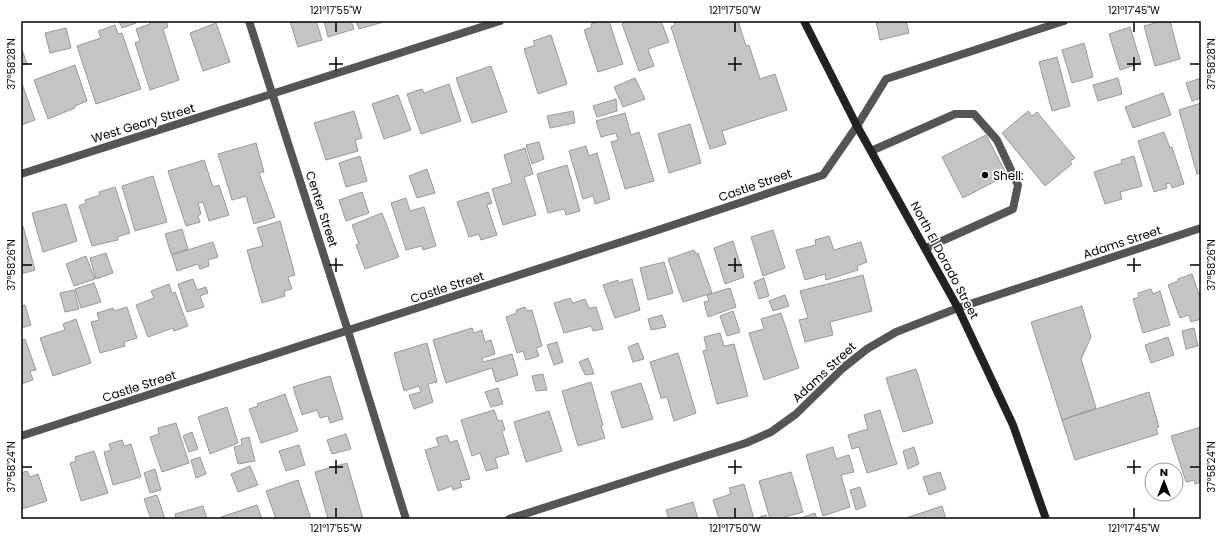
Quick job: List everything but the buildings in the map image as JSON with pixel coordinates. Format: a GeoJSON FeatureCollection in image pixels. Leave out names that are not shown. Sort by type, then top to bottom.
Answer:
{"type":"FeatureCollection","features":[{"type":"Feature","properties":{"kind":"main road","name":"North El Dorado Street"},"geometry":{"type":"LineString","coordinates":[[804,21],[857,126],[958,308],[1013,425],[1046,519]]}},
{"type":"Feature","properties":{"kind":"street","name":"Center Street"},"geometry":{"type":"LineString","coordinates":[[249,21],[348,331],[406,519]]}},
{"type":"Feature","properties":{"kind":"street","name":"West Geary Street"},"geometry":{"type":"LineString","coordinates":[[21,174],[273,95],[500,21]]}},
{"type":"Feature","properties":{"kind":"street","name":"Castle Street"},"geometry":{"type":"LineString","coordinates":[[21,436],[348,331],[823,175],[857,126],[886,79],[1064,21]]}},
{"type":"Feature","properties":{"kind":"street"},"geometry":{"type":"LineString","coordinates":[[871,151],[954,114],[974,114],[996,140],[1018,185],[1014,209],[926,248]]}},
{"type":"Feature","properties":{"kind":"street","name":"Adams Street"},"geometry":{"type":"LineString","coordinates":[[509,519],[746,443],[771,432],[796,414],[843,368],[867,349],[910,326],[958,308],[1201,228]]}},
{"type":"Feature","properties":{"kind":"place","name":"Shell:"},"geometry":{"type":"Point","coordinates":[985,175]}}]}
